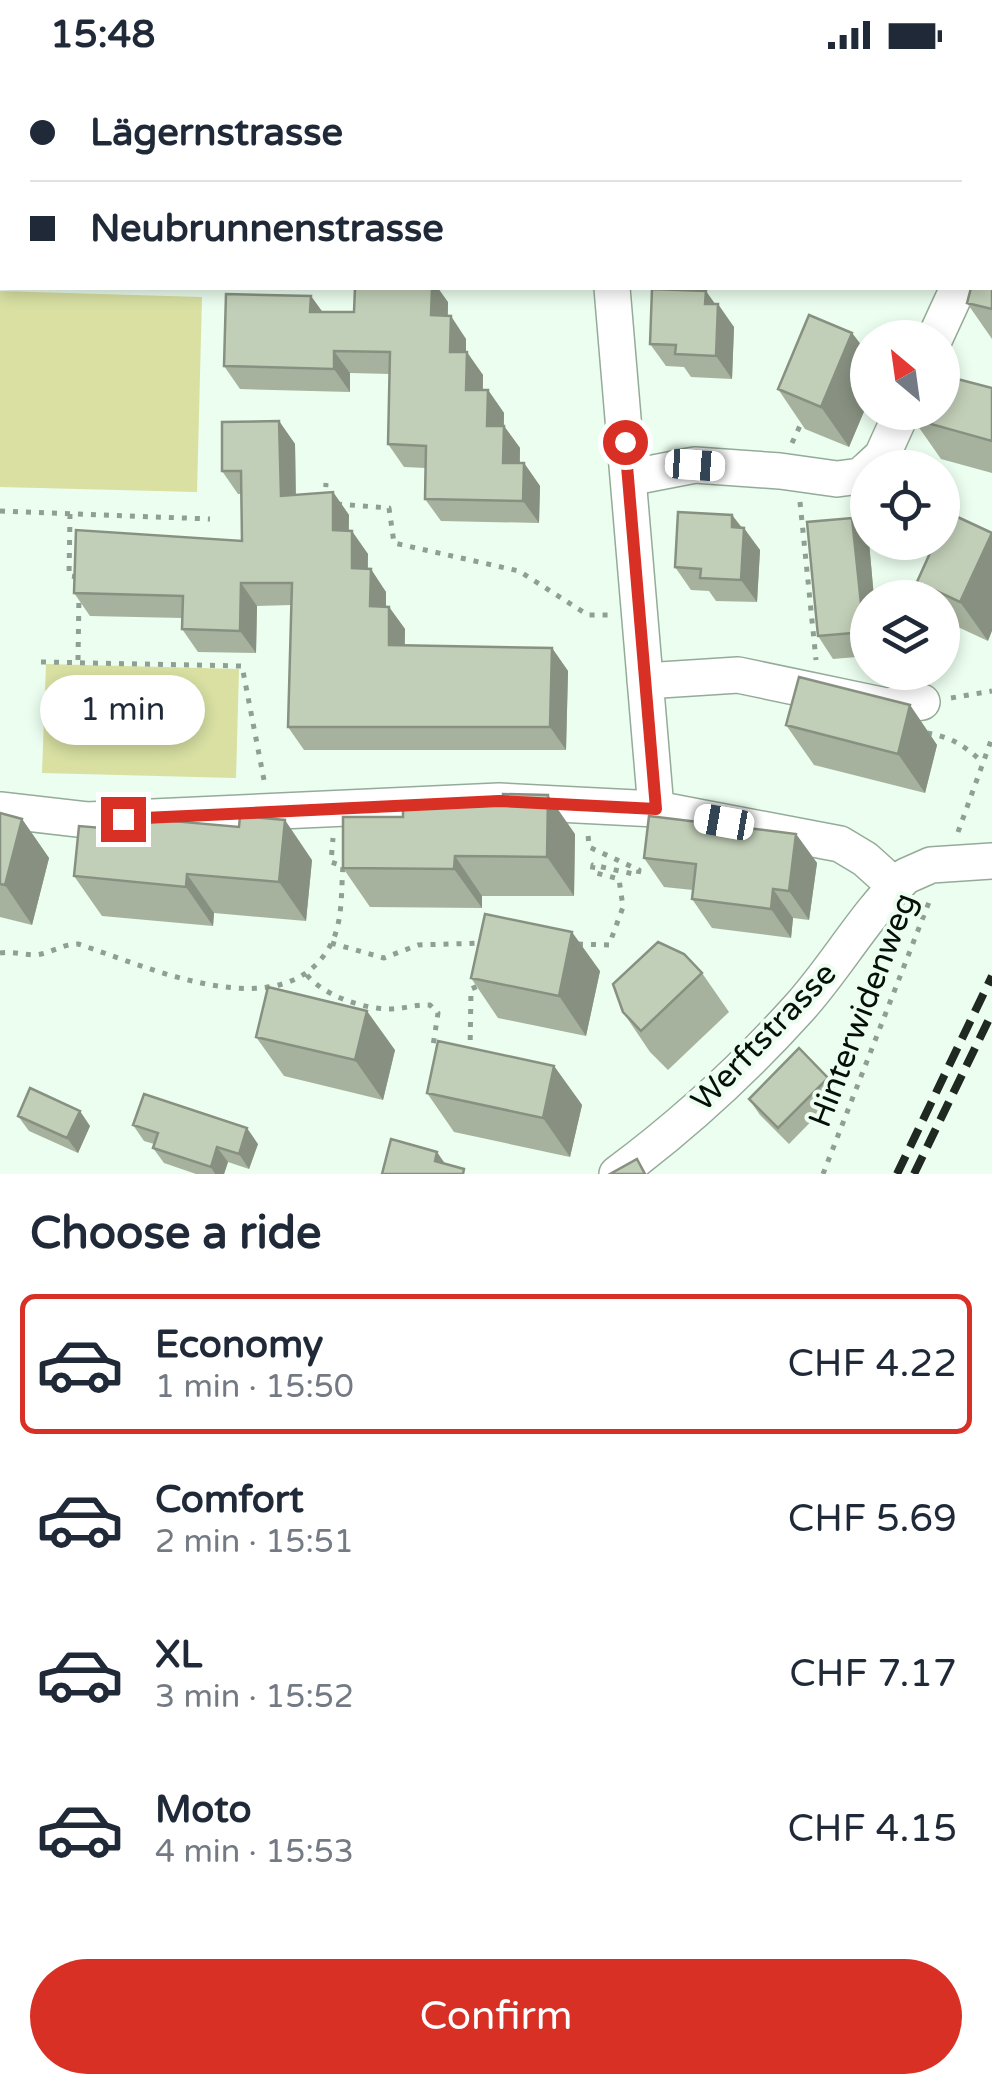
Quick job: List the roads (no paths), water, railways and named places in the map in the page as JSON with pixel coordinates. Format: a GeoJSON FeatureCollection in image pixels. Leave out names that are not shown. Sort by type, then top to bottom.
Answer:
{"type":"FeatureCollection","features":[{"type":"Feature","properties":{"kind":"street"},"geometry":{"type":"LineString","coordinates":[[612,290],[656,809]]}},
{"type":"Feature","properties":{"kind":"street"},"geometry":{"type":"LineString","coordinates":[[943,320],[957,290]]}},
{"type":"Feature","properties":{"kind":"street"},"geometry":{"type":"LineString","coordinates":[[628,478],[695,465],[792,472],[838,480],[850,478]]}},
{"type":"Feature","properties":{"kind":"street"},"geometry":{"type":"LineString","coordinates":[[645,682],[738,675],[886,706],[922,702]]}},
{"type":"Feature","properties":{"kind":"street"},"geometry":{"type":"LineString","coordinates":[[0,810],[86,820],[499,801],[656,809],[840,844],[865,859],[895,886],[918,869],[968,862]]}},
{"type":"Feature","properties":{"kind":"street","name":"Werftstrasse"},"geometry":{"type":"LineString","coordinates":[[617,1174],[664,1139],[767,1041],[800,1006],[895,886]]}},
{"type":"Feature","properties":{"kind":"railway"},"geometry":{"type":"LineString","coordinates":[[897,1174],[992,976]]}},
{"type":"Feature","properties":{"kind":"railway"},"geometry":{"type":"LineString","coordinates":[[914,1174],[992,1013]]}}]}
